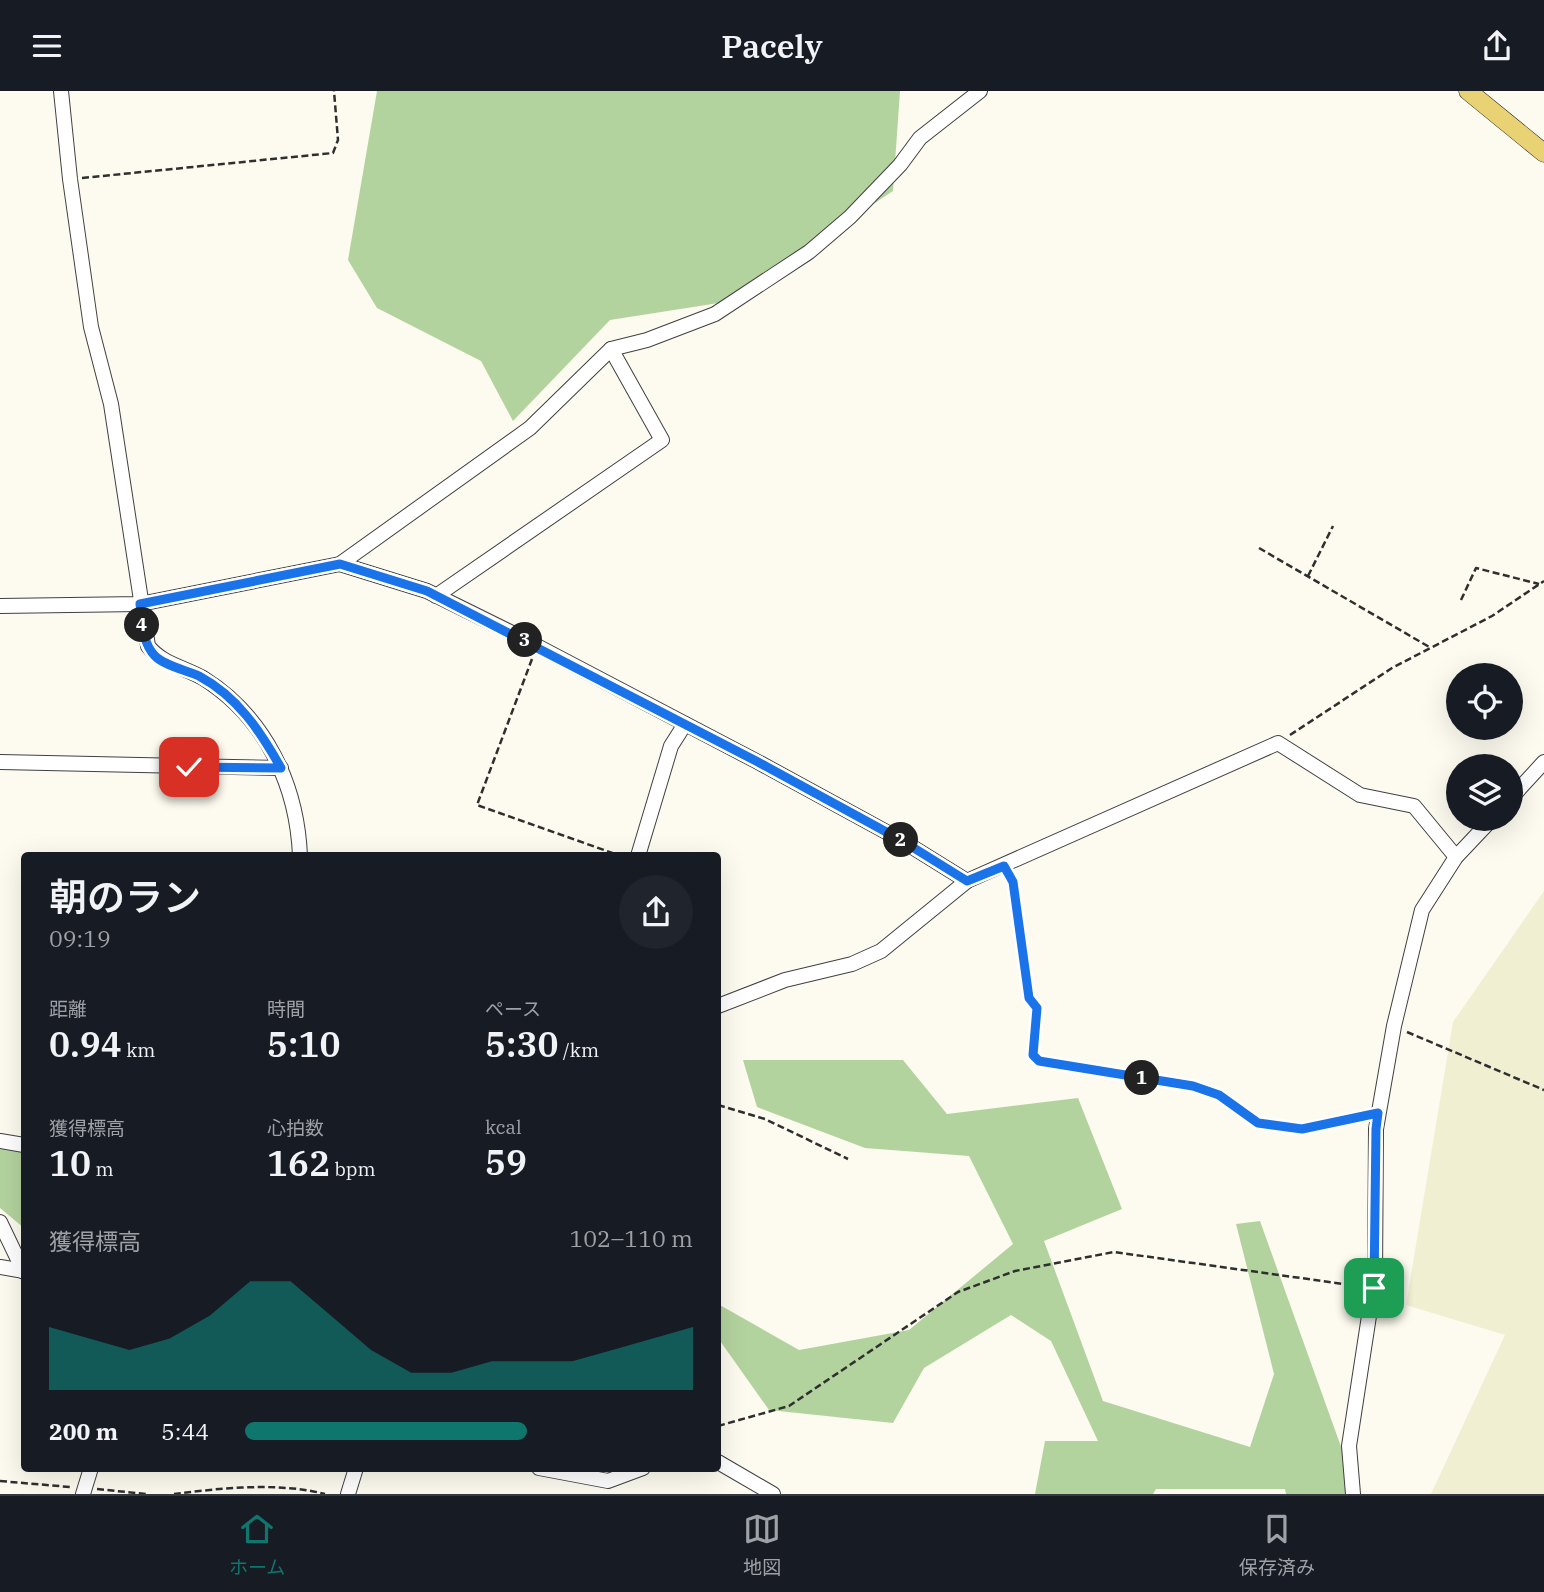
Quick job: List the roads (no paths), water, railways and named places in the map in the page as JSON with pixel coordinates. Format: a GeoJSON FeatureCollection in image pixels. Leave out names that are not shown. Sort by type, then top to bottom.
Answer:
{"type":"FeatureCollection","features":[{"type":"Feature","properties":{"kind":"main road"},"geometry":{"type":"LineString","coordinates":[[1468,91],[1544,153]]}},
{"type":"Feature","properties":{"kind":"street"},"geometry":{"type":"LineString","coordinates":[[61,91],[70,179],[91,327],[111,404],[148,646],[156,658],[201,677],[228,697],[258,727],[281,768],[296,810],[300,852]]}},
{"type":"Feature","properties":{"kind":"street"},"geometry":{"type":"LineString","coordinates":[[0,606],[140,604],[340,564],[530,428],[611,349],[648,340],[715,314],[809,252],[850,217],[900,165],[920,138],[980,91]]}},
{"type":"Feature","properties":{"kind":"street"},"geometry":{"type":"LineString","coordinates":[[436,596],[662,440],[611,349]]}},
{"type":"Feature","properties":{"kind":"street"},"geometry":{"type":"LineString","coordinates":[[340,564],[436,596],[537,646],[901,840],[967,881]]}},
{"type":"Feature","properties":{"kind":"street"},"geometry":{"type":"LineString","coordinates":[[639,852],[671,746],[685,724]]}},
{"type":"Feature","properties":{"kind":"street"},"geometry":{"type":"LineString","coordinates":[[721,1005],[785,980],[852,964],[881,951],[967,881],[1278,743],[1360,795],[1415,806],[1457,857]]}},
{"type":"Feature","properties":{"kind":"street"},"geometry":{"type":"LineString","coordinates":[[0,762],[281,768]]}},
{"type":"Feature","properties":{"kind":"street"},"geometry":{"type":"LineString","coordinates":[[1523,785],[1544,762]]}},
{"type":"Feature","properties":{"kind":"street"},"geometry":{"type":"LineString","coordinates":[[1353,1494],[1349,1446],[1374,1288],[1376,1129],[1394,1026],[1422,910],[1457,857],[1481,831]]}},
{"type":"Feature","properties":{"kind":"street"},"geometry":{"type":"LineString","coordinates":[[0,1141],[21,1144]]}},
{"type":"Feature","properties":{"kind":"street"},"geometry":{"type":"LineString","coordinates":[[0,1222],[21,1266]]}},
{"type":"Feature","properties":{"kind":"street"},"geometry":{"type":"LineString","coordinates":[[0,1267],[21,1271]]}},
{"type":"Feature","properties":{"kind":"street"},"geometry":{"type":"LineString","coordinates":[[721,1464],[773,1494]]}},
{"type":"Feature","properties":{"kind":"street"},"geometry":{"type":"LineString","coordinates":[[83,1491],[90,1472]]}},
{"type":"Feature","properties":{"kind":"street"},"geometry":{"type":"LineString","coordinates":[[348,1494],[355,1472]]}},
{"type":"Feature","properties":{"kind":"street"},"geometry":{"type":"LineString","coordinates":[[560,1472],[608,1481],[632,1472]]}}]}
